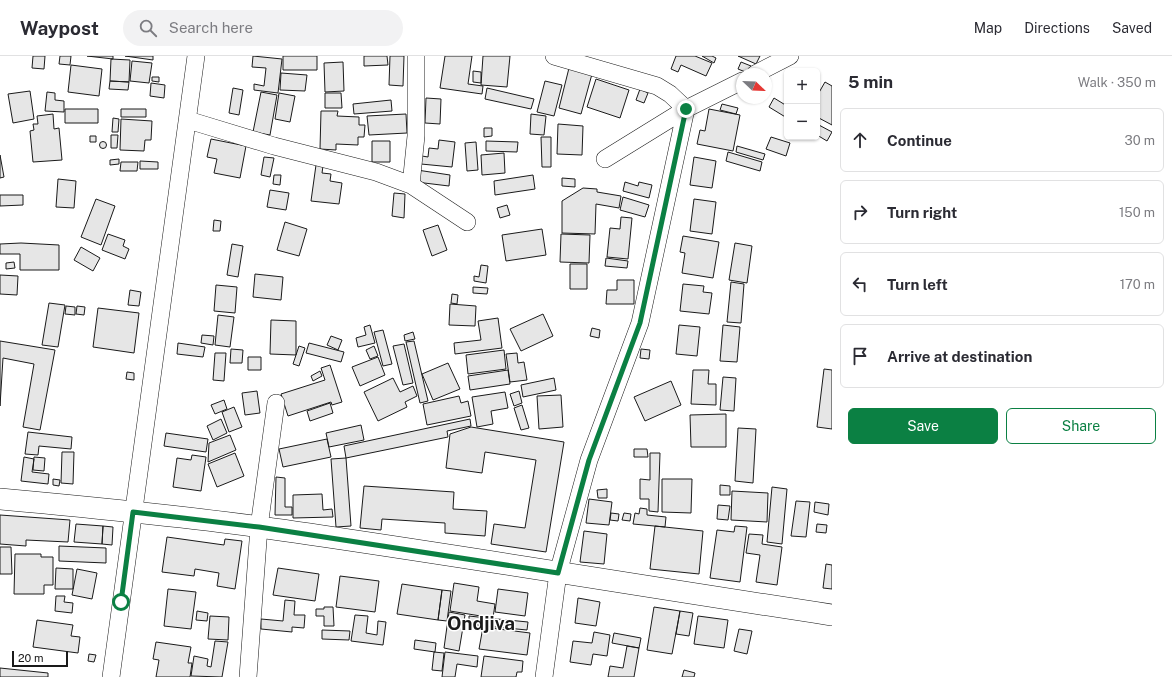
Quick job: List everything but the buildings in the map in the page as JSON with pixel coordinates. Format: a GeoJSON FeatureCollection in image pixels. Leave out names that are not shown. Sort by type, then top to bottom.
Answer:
{"type":"FeatureCollection","features":[{"type":"Feature","properties":{"kind":"street"},"geometry":{"type":"LineString","coordinates":[[111,677],[196,56]]}},
{"type":"Feature","properties":{"kind":"street"},"geometry":{"type":"LineString","coordinates":[[411,185],[416,136],[416,56]]}},
{"type":"Feature","properties":{"kind":"street"},"geometry":{"type":"LineString","coordinates":[[554,56],[657,86],[670,94],[686,109]]}},
{"type":"Feature","properties":{"kind":"street"},"geometry":{"type":"LineString","coordinates":[[767,68],[790,56]]}},
{"type":"Feature","properties":{"kind":"street"},"geometry":{"type":"LineString","coordinates":[[605,159],[686,109],[736,84]]}},
{"type":"Feature","properties":{"kind":"street"},"geometry":{"type":"LineString","coordinates":[[544,677],[558,573],[589,460],[640,323],[686,109]]}},
{"type":"Feature","properties":{"kind":"street"},"geometry":{"type":"LineString","coordinates":[[188,120],[274,146],[376,172],[411,185],[467,222]]}},
{"type":"Feature","properties":{"kind":"street"},"geometry":{"type":"LineString","coordinates":[[248,677],[259,527],[276,403]]}},
{"type":"Feature","properties":{"kind":"street"},"geometry":{"type":"LineString","coordinates":[[0,499],[133,512],[259,527],[832,615]]}},
{"type":"Feature","properties":{"kind":"district","name":"Ondjiva"},"geometry":{"type":"Point","coordinates":[481,623]}},
{"type":"Feature","properties":{"kind":"route"},"geometry":{"type":"LineString","coordinates":[[121,602],[133,512],[259,527],[528,567],[558,573],[589,460],[640,323],[686,109]]}}]}
